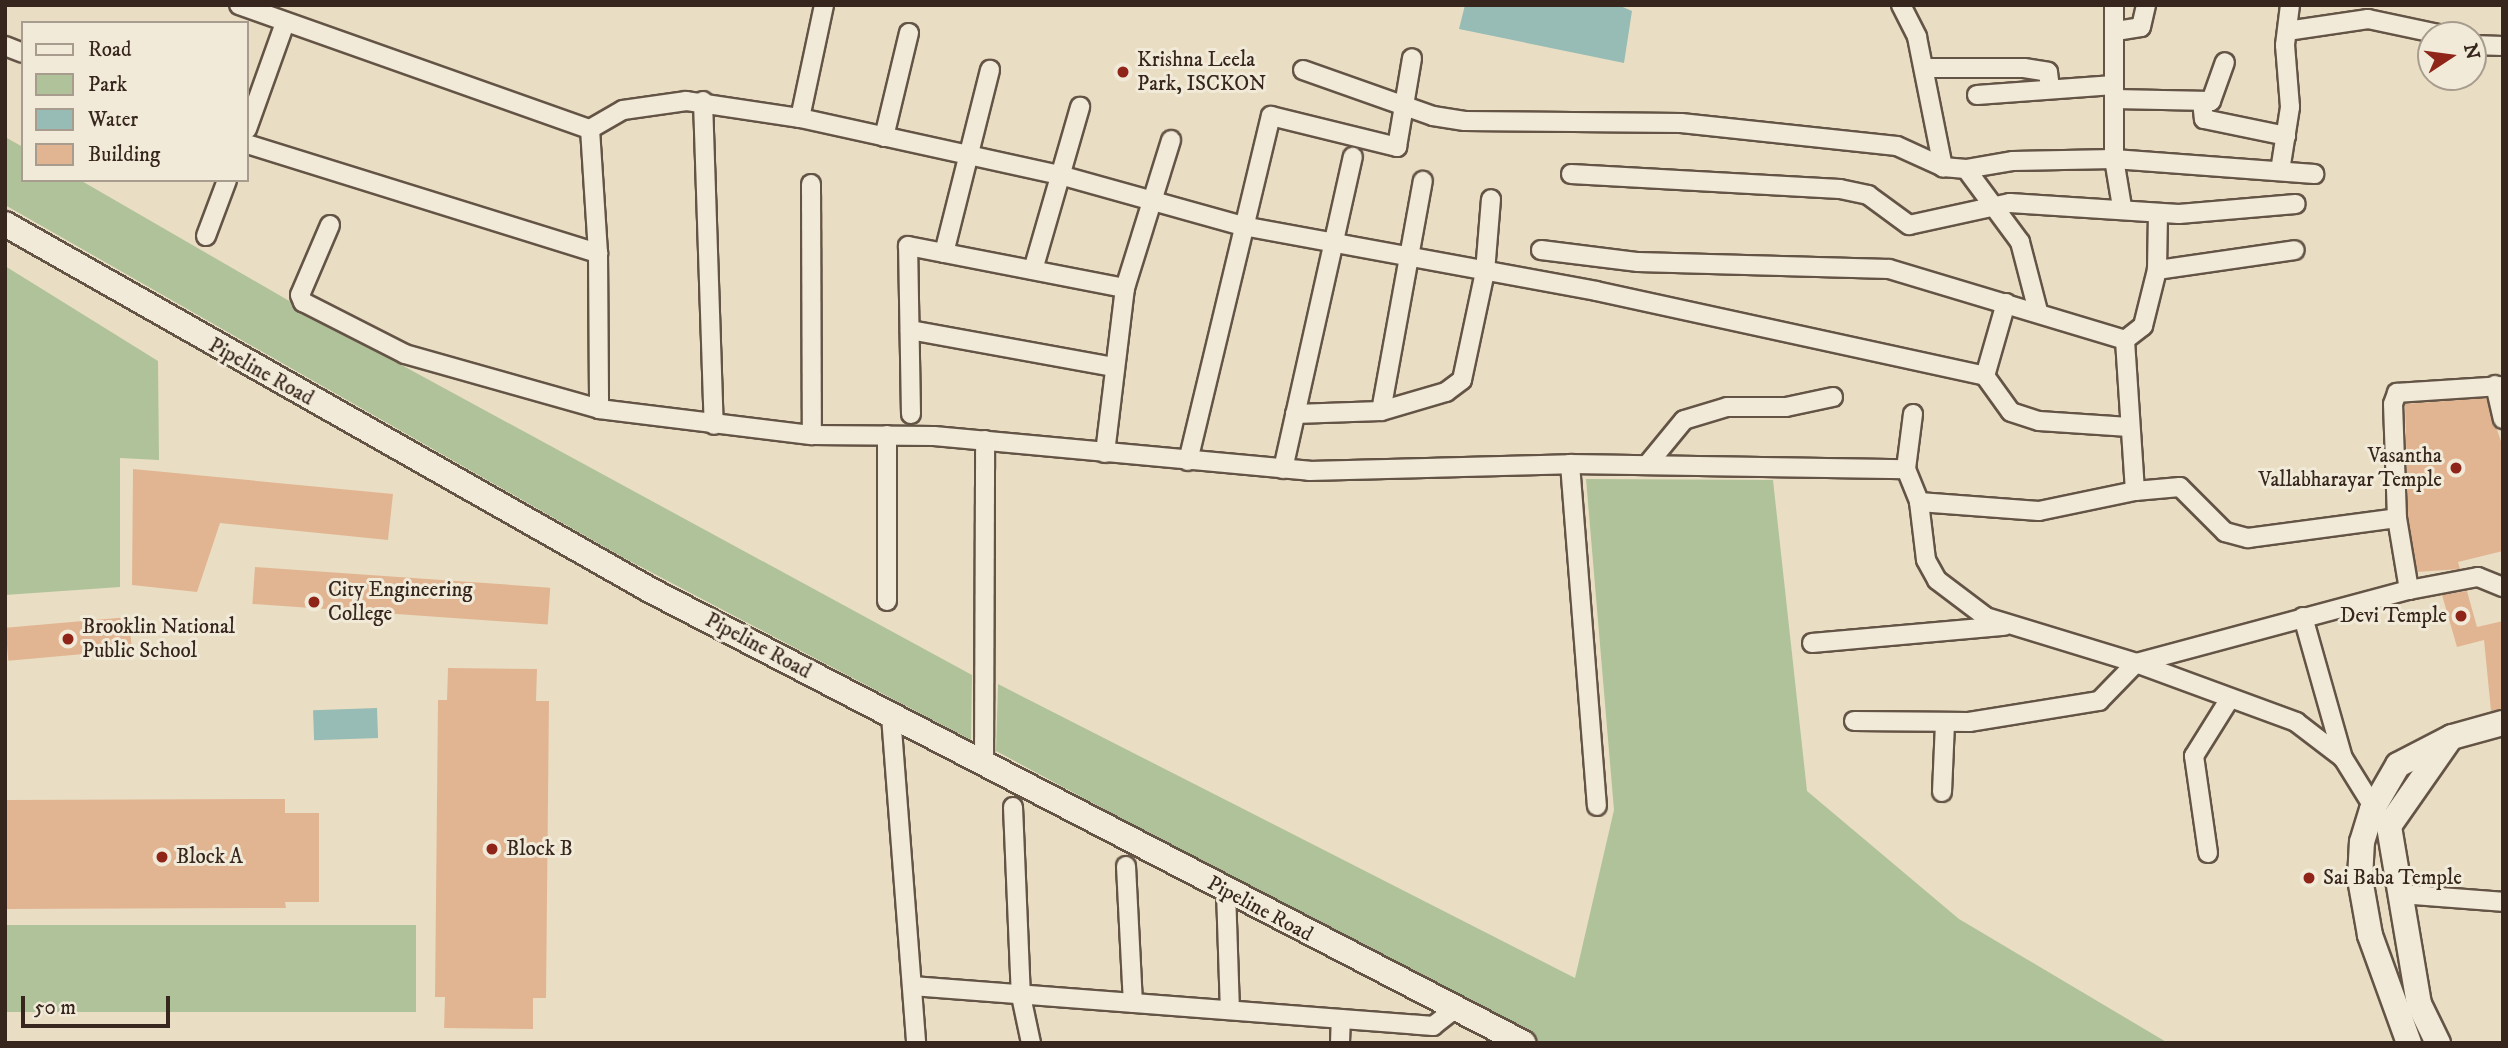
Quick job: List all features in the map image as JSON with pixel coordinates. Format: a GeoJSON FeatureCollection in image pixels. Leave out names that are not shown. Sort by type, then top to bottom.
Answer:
{"type":"FeatureCollection","features":[{"type":"Feature","properties":{"kind":"street"},"geometry":{"type":"LineString","coordinates":[[239,5],[590,129],[633,108],[704,101],[800,118],[1060,175],[1243,226],[1412,261],[1595,291],[1985,376]]}},
{"type":"Feature","properties":{"kind":"street"},"geometry":{"type":"LineString","coordinates":[[800,118],[824,5]]}},
{"type":"Feature","properties":{"kind":"street"},"geometry":{"type":"LineString","coordinates":[[1901,5],[1925,68],[1942,167]]}},
{"type":"Feature","properties":{"kind":"street"},"geometry":{"type":"LineString","coordinates":[[2114,5],[2114,159],[2122,207]]}},
{"type":"Feature","properties":{"kind":"street"},"geometry":{"type":"LineString","coordinates":[[2116,31],[2141,27],[2146,5]]}},
{"type":"Feature","properties":{"kind":"street"},"geometry":{"type":"LineString","coordinates":[[2280,170],[2286,136],[2287,31],[2290,5]]}},
{"type":"Feature","properties":{"kind":"street"},"geometry":{"type":"LineString","coordinates":[[2287,31],[2368,19],[2417,29]]}},
{"type":"Feature","properties":{"kind":"street"},"geometry":{"type":"LineString","coordinates":[[248,126],[285,23]]}},
{"type":"Feature","properties":{"kind":"street"},"geometry":{"type":"LineString","coordinates":[[884,137],[909,33]]}},
{"type":"Feature","properties":{"kind":"street"},"geometry":{"type":"LineString","coordinates":[[1188,461],[1271,116],[1397,147],[1412,58]]}},
{"type":"Feature","properties":{"kind":"street"},"geometry":{"type":"LineString","coordinates":[[1977,95],[2050,89],[2202,101],[2217,96],[2225,62]]}},
{"type":"Feature","properties":{"kind":"street"},"geometry":{"type":"LineString","coordinates":[[1925,68],[2024,68],[2048,72],[2050,89]]}},
{"type":"Feature","properties":{"kind":"street"},"geometry":{"type":"LineString","coordinates":[[944,253],[965,155],[990,70]]}},
{"type":"Feature","properties":{"kind":"street"},"geometry":{"type":"LineString","coordinates":[[1303,70],[1404,106],[1465,121],[1681,123],[1858,138],[1897,146],[1942,167],[1966,169],[2013,161],[2114,159],[2314,174]]}},
{"type":"Feature","properties":{"kind":"street"},"geometry":{"type":"LineString","coordinates":[[704,101],[714,425]]}},
{"type":"Feature","properties":{"kind":"street"},"geometry":{"type":"LineString","coordinates":[[2202,101],[2204,119],[2286,136]]}},
{"type":"Feature","properties":{"kind":"street"},"geometry":{"type":"LineString","coordinates":[[1033,270],[1080,107]]}},
{"type":"Feature","properties":{"kind":"street"},"geometry":{"type":"LineString","coordinates":[[590,129],[598,253],[599,409]]}},
{"type":"Feature","properties":{"kind":"street"},"geometry":{"type":"LineString","coordinates":[[1105,453],[1125,288],[1171,140]]}},
{"type":"Feature","properties":{"kind":"street"},"geometry":{"type":"LineString","coordinates":[[248,144],[598,253]]}},
{"type":"Feature","properties":{"kind":"street"},"geometry":{"type":"LineString","coordinates":[[1283,469],[1353,157]]}},
{"type":"Feature","properties":{"kind":"street"},"geometry":{"type":"LineString","coordinates":[[1966,169],[2020,242],[2038,311]]}},
{"type":"Feature","properties":{"kind":"street"},"geometry":{"type":"LineString","coordinates":[[1572,174],[1840,189],[1868,194],[1909,225],[1991,205],[2122,207],[2158,213],[2296,204]]}},
{"type":"Feature","properties":{"kind":"street"},"geometry":{"type":"LineString","coordinates":[[1381,411],[1412,261],[1423,181]]}},
{"type":"Feature","properties":{"kind":"street"},"geometry":{"type":"LineString","coordinates":[[206,236],[226,182]]}},
{"type":"Feature","properties":{"kind":"street"},"geometry":{"type":"LineString","coordinates":[[811,184],[812,435]]}},
{"type":"Feature","properties":{"kind":"street"},"geometry":{"type":"LineString","coordinates":[[1295,414],[1381,411],[1446,392],[1462,380],[1485,272],[1491,199]]}},
{"type":"Feature","properties":{"kind":"street"},"geometry":{"type":"LineString","coordinates":[[2125,340],[2143,326],[2157,270],[2158,213]]}},
{"type":"Feature","properties":{"kind":"street","name":"Pipeline Road"},"geometry":{"type":"LineString","coordinates":[[5,224],[650,590],[1523,1043]]}},
{"type":"Feature","properties":{"kind":"street"},"geometry":{"type":"LineString","coordinates":[[330,225],[300,295],[303,302],[404,354],[599,409],[812,435],[887,435],[985,440],[1283,469],[1570,464],[1906,469]]}},
{"type":"Feature","properties":{"kind":"street"},"geometry":{"type":"LineString","coordinates":[[911,414],[908,246],[1125,288]]}},
{"type":"Feature","properties":{"kind":"street"},"geometry":{"type":"LineString","coordinates":[[1541,250],[1638,262],[1889,269],[2038,311],[2125,340]]}},
{"type":"Feature","properties":{"kind":"street"},"geometry":{"type":"LineString","coordinates":[[2157,270],[2295,250]]}},
{"type":"Feature","properties":{"kind":"street"},"geometry":{"type":"LineString","coordinates":[[2006,303],[1985,376],[1998,399],[2021,415],[2071,425],[2129,427]]}},
{"type":"Feature","properties":{"kind":"street"},"geometry":{"type":"LineString","coordinates":[[909,330],[1114,366]]}},
{"type":"Feature","properties":{"kind":"street"},"geometry":{"type":"LineString","coordinates":[[2125,340],[2135,491]]}},
{"type":"Feature","properties":{"kind":"street"},"geometry":{"type":"LineString","coordinates":[[2409,590],[2397,519],[2393,404],[2397,393],[2499,386],[2503,419]]}},
{"type":"Feature","properties":{"kind":"street"},"geometry":{"type":"LineString","coordinates":[[1647,465],[1684,420],[1727,407],[1786,407],[1833,397]]}},
{"type":"Feature","properties":{"kind":"street"},"geometry":{"type":"LineString","coordinates":[[1913,414],[1906,469],[1919,502],[1926,560],[1937,580],[1986,617],[2136,663],[2229,700],[2296,722],[2343,758]]}},
{"type":"Feature","properties":{"kind":"street"},"geometry":{"type":"LineString","coordinates":[[887,435],[887,601]]}},
{"type":"Feature","properties":{"kind":"street"},"geometry":{"type":"LineString","coordinates":[[984,765],[985,440]]}},
{"type":"Feature","properties":{"kind":"street"},"geometry":{"type":"LineString","coordinates":[[1570,464],[1597,806]]}},
{"type":"Feature","properties":{"kind":"street"},"geometry":{"type":"LineString","coordinates":[[1919,502],[2039,510],[2135,491],[2180,487],[2196,498],[2225,532],[2248,538],[2397,519]]}},
{"type":"Feature","properties":{"kind":"street"},"geometry":{"type":"LineString","coordinates":[[1854,721],[1945,722],[2099,701],[2136,663],[2409,590],[2478,577],[2503,587]]}},
{"type":"Feature","properties":{"kind":"street"},"geometry":{"type":"LineString","coordinates":[[2303,617],[2343,758],[2381,818],[2400,894],[2419,1004],[2438,1043]]}},
{"type":"Feature","properties":{"kind":"street"},"geometry":{"type":"LineString","coordinates":[[1812,643],[2011,625]]}},
{"type":"Feature","properties":{"kind":"street"},"geometry":{"type":"LineString","coordinates":[[2208,853],[2194,756],[2229,700]]}},
{"type":"Feature","properties":{"kind":"street"},"geometry":{"type":"LineString","coordinates":[[891,716],[916,1043]]}},
{"type":"Feature","properties":{"kind":"street"},"geometry":{"type":"LineString","coordinates":[[1942,792],[1945,722]]}},
{"type":"Feature","properties":{"kind":"street"},"geometry":{"type":"LineString","coordinates":[[2409,1043],[2396,1016],[2370,935],[2360,879],[2362,842],[2381,818],[2398,765],[2452,737],[2503,723]]}},
{"type":"Feature","properties":{"kind":"street"},"geometry":{"type":"LineString","coordinates":[[1013,807],[1021,996],[1031,1043]]}},
{"type":"Feature","properties":{"kind":"street"},"geometry":{"type":"LineString","coordinates":[[1126,866],[1133,1003]]}},
{"type":"Feature","properties":{"kind":"street"},"geometry":{"type":"LineString","coordinates":[[1226,891],[1230,1010]]}},
{"type":"Feature","properties":{"kind":"street"},"geometry":{"type":"LineString","coordinates":[[2400,894],[2503,902]]}},
{"type":"Feature","properties":{"kind":"street"},"geometry":{"type":"LineString","coordinates":[[912,986],[1341,1019],[1434,1034],[1455,1009]]}},
{"type":"Feature","properties":{"kind":"street"},"geometry":{"type":"LineString","coordinates":[[2396,1016],[2419,1004]]}},
{"type":"Feature","properties":{"kind":"street"},"geometry":{"type":"LineString","coordinates":[[1340,1043],[1341,1019]]}},
{"type":"Feature","properties":{"kind":"green space"},"geometry":{"type":"Polygon","coordinates":[[[5,137],[21,146],[21,182],[83,182],[374,350],[972,675],[971,740],[624,558],[5,205],[5,137]]]}},
{"type":"Feature","properties":{"kind":"green space"},"geometry":{"type":"Polygon","coordinates":[[[5,266],[158,361],[159,460],[120,458],[120,587],[5,595],[5,266]]]}},
{"type":"Feature","properties":{"kind":"green space"},"geometry":{"type":"Polygon","coordinates":[[[1586,479],[1773,480],[1807,791],[1959,919],[2168,1043],[1539,1043],[996,751],[998,684],[1575,978],[1614,810],[1586,479]]]}},
{"type":"Feature","properties":{"kind":"green space"},"geometry":{"type":"Polygon","coordinates":[[[5,925],[416,925],[416,1012],[5,1012],[5,925]]]}},
{"type":"Feature","properties":{"kind":"water"},"geometry":{"type":"Polygon","coordinates":[[[1465,5],[1618,5],[1632,11],[1624,63],[1459,29],[1465,5]]]}},
{"type":"Feature","properties":{"kind":"water"},"geometry":{"type":"Polygon","coordinates":[[[377,708],[378,738],[314,740],[313,710],[377,708]]]}},
{"type":"Feature","properties":{"kind":"building","name":"Vasantha Vallabharayar Temple"},"geometry":{"type":"Polygon","coordinates":[[[2486,398],[2503,447],[2503,551],[2458,562],[2460,569],[2417,572],[2408,517],[2405,404],[2486,398]]]}},
{"type":"Feature","properties":{"kind":"building","name":"City Engineering College"},"geometry":{"type":"Polygon","coordinates":[[[133,469],[393,494],[388,540],[220,523],[197,592],[132,585],[133,469]]]}},
{"type":"Feature","properties":{"kind":"building","name":"City Engineering College"},"geometry":{"type":"Polygon","coordinates":[[[255,567],[550,588],[548,625],[252,604],[255,567]]]}},
{"type":"Feature","properties":{"kind":"building"},"geometry":{"type":"Polygon","coordinates":[[[2467,591],[2477,627],[2503,621],[2503,709],[2491,711],[2484,640],[2457,647],[2442,595],[2467,591]]]}},
{"type":"Feature","properties":{"kind":"building","name":"Brooklin National Public School"},"geometry":{"type":"Polygon","coordinates":[[[129,617],[132,650],[8,661],[5,628],[129,617]]]}},
{"type":"Feature","properties":{"kind":"building","name":"Block B"},"geometry":{"type":"Polygon","coordinates":[[[448,668],[537,669],[536,701],[549,701],[546,998],[533,998],[533,1029],[444,1028],[445,997],[435,997],[438,700],[447,700],[448,668]]]}},
{"type":"Feature","properties":{"kind":"building","name":"Block A"},"geometry":{"type":"Polygon","coordinates":[[[285,799],[285,813],[319,813],[319,902],[285,902],[286,908],[5,909],[5,800],[285,799]]]}},
{"type":"Feature","properties":{"kind":"place","name":"Krishna Leela Park, ISCKON"},"geometry":{"type":"Point","coordinates":[1123,72]}},
{"type":"Feature","properties":{"kind":"place","name":"Vasantha Vallabharayar Temple"},"geometry":{"type":"Point","coordinates":[2456,468]}},
{"type":"Feature","properties":{"kind":"place","name":"City Engineering College"},"geometry":{"type":"Point","coordinates":[314,602]}},
{"type":"Feature","properties":{"kind":"place","name":"Devi Temple"},"geometry":{"type":"Point","coordinates":[2461,616]}},
{"type":"Feature","properties":{"kind":"place","name":"Brooklin National Public School"},"geometry":{"type":"Point","coordinates":[68,639]}},
{"type":"Feature","properties":{"kind":"place","name":"Block B"},"geometry":{"type":"Point","coordinates":[492,849]}},
{"type":"Feature","properties":{"kind":"place","name":"Block A"},"geometry":{"type":"Point","coordinates":[162,857]}},
{"type":"Feature","properties":{"kind":"place","name":"Sai Baba Temple"},"geometry":{"type":"Point","coordinates":[2309,878]}}]}
